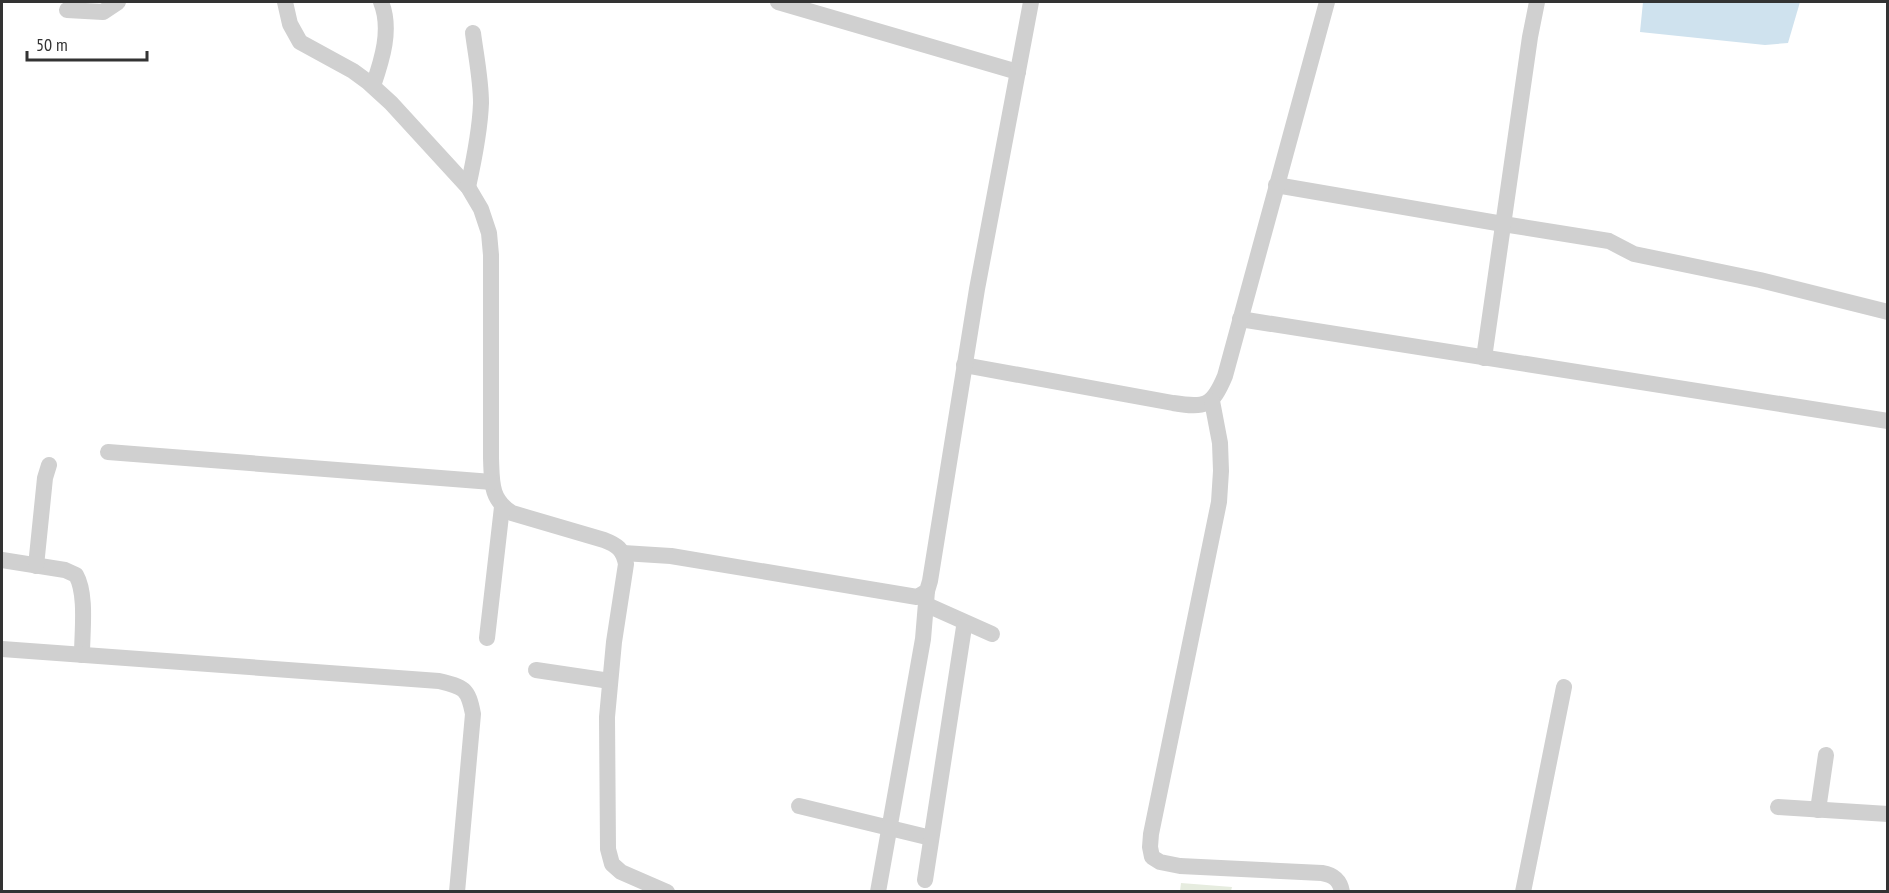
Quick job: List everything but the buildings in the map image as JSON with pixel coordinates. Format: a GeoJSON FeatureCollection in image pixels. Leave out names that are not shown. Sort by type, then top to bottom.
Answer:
{"type":"FeatureCollection","features":[{"type":"Feature","properties":{"kind":"street"},"geometry":{"type":"LineString","coordinates":[[67,10],[104,12],[118,2]]}},
{"type":"Feature","properties":{"kind":"street"},"geometry":{"type":"LineString","coordinates":[[285,2],[290,24],[300,42],[353,71],[373,86],[468,187],[481,209],[491,255],[492,482],[496,500],[512,513],[604,540],[616,545],[623,553],[626,564],[614,642],[607,736],[608,849],[612,864],[631,878],[667,891]]}},
{"type":"Feature","properties":{"kind":"street"},"geometry":{"type":"LineString","coordinates":[[373,86],[383,54],[385,34],[385,18],[381,2]]}},
{"type":"Feature","properties":{"kind":"street"},"geometry":{"type":"LineString","coordinates":[[778,2],[1018,72]]}},
{"type":"Feature","properties":{"kind":"street"},"geometry":{"type":"LineString","coordinates":[[878,891],[924,639],[927,598],[977,289],[1031,2]]}},
{"type":"Feature","properties":{"kind":"street"},"geometry":{"type":"LineString","coordinates":[[964,365],[1193,406],[1212,401],[1225,376],[1327,2]]}},
{"type":"Feature","properties":{"kind":"street"},"geometry":{"type":"LineString","coordinates":[[1484,358],[1537,2]]}},
{"type":"Feature","properties":{"kind":"street"},"geometry":{"type":"LineString","coordinates":[[468,187],[475,154],[481,104],[473,33]]}},
{"type":"Feature","properties":{"kind":"street"},"geometry":{"type":"LineString","coordinates":[[1276,185],[1609,241],[1641,256],[1760,280],[1887,312]]}},
{"type":"Feature","properties":{"kind":"street"},"geometry":{"type":"LineString","coordinates":[[1240,319],[1887,421]]}},
{"type":"Feature","properties":{"kind":"street"},"geometry":{"type":"LineString","coordinates":[[1212,401],[1220,443],[1219,502],[1151,834],[1152,856],[1160,862],[1180,866],[1322,873],[1336,878],[1342,891]]}},
{"type":"Feature","properties":{"kind":"street"},"geometry":{"type":"LineString","coordinates":[[108,452],[492,482]]}},
{"type":"Feature","properties":{"kind":"street"},"geometry":{"type":"LineString","coordinates":[[36,566],[45,478],[49,465]]}},
{"type":"Feature","properties":{"kind":"street"},"geometry":{"type":"LineString","coordinates":[[487,638],[502,507]]}},
{"type":"Feature","properties":{"kind":"street"},"geometry":{"type":"LineString","coordinates":[[623,553],[671,556],[927,598],[992,634]]}},
{"type":"Feature","properties":{"kind":"street"},"geometry":{"type":"LineString","coordinates":[[2,560],[72,572],[79,580],[82,596],[82,655]]}},
{"type":"Feature","properties":{"kind":"street"},"geometry":{"type":"LineString","coordinates":[[925,880],[963,627]]}},
{"type":"Feature","properties":{"kind":"street"},"geometry":{"type":"LineString","coordinates":[[2,649],[439,681],[461,686],[470,698],[473,714],[457,891]]}},
{"type":"Feature","properties":{"kind":"street"},"geometry":{"type":"LineString","coordinates":[[536,670],[610,681]]}},
{"type":"Feature","properties":{"kind":"street"},"geometry":{"type":"LineString","coordinates":[[1523,891],[1564,687]]}},
{"type":"Feature","properties":{"kind":"street"},"geometry":{"type":"LineString","coordinates":[[1818,810],[1826,755]]}},
{"type":"Feature","properties":{"kind":"street"},"geometry":{"type":"LineString","coordinates":[[799,806],[931,838]]}},
{"type":"Feature","properties":{"kind":"street"},"geometry":{"type":"LineString","coordinates":[[1778,807],[1887,814]]}},
{"type":"Feature","properties":{"kind":"shaded area"},"geometry":{"type":"Polygon","coordinates":[[[1181,883],[1232,887],[1231,891],[1180,891],[1181,883]]]}},
{"type":"Feature","properties":{"kind":"water"},"geometry":{"type":"Polygon","coordinates":[[[1643,2],[1800,2],[1788,43],[1765,45],[1640,32],[1643,2]]]}}]}
